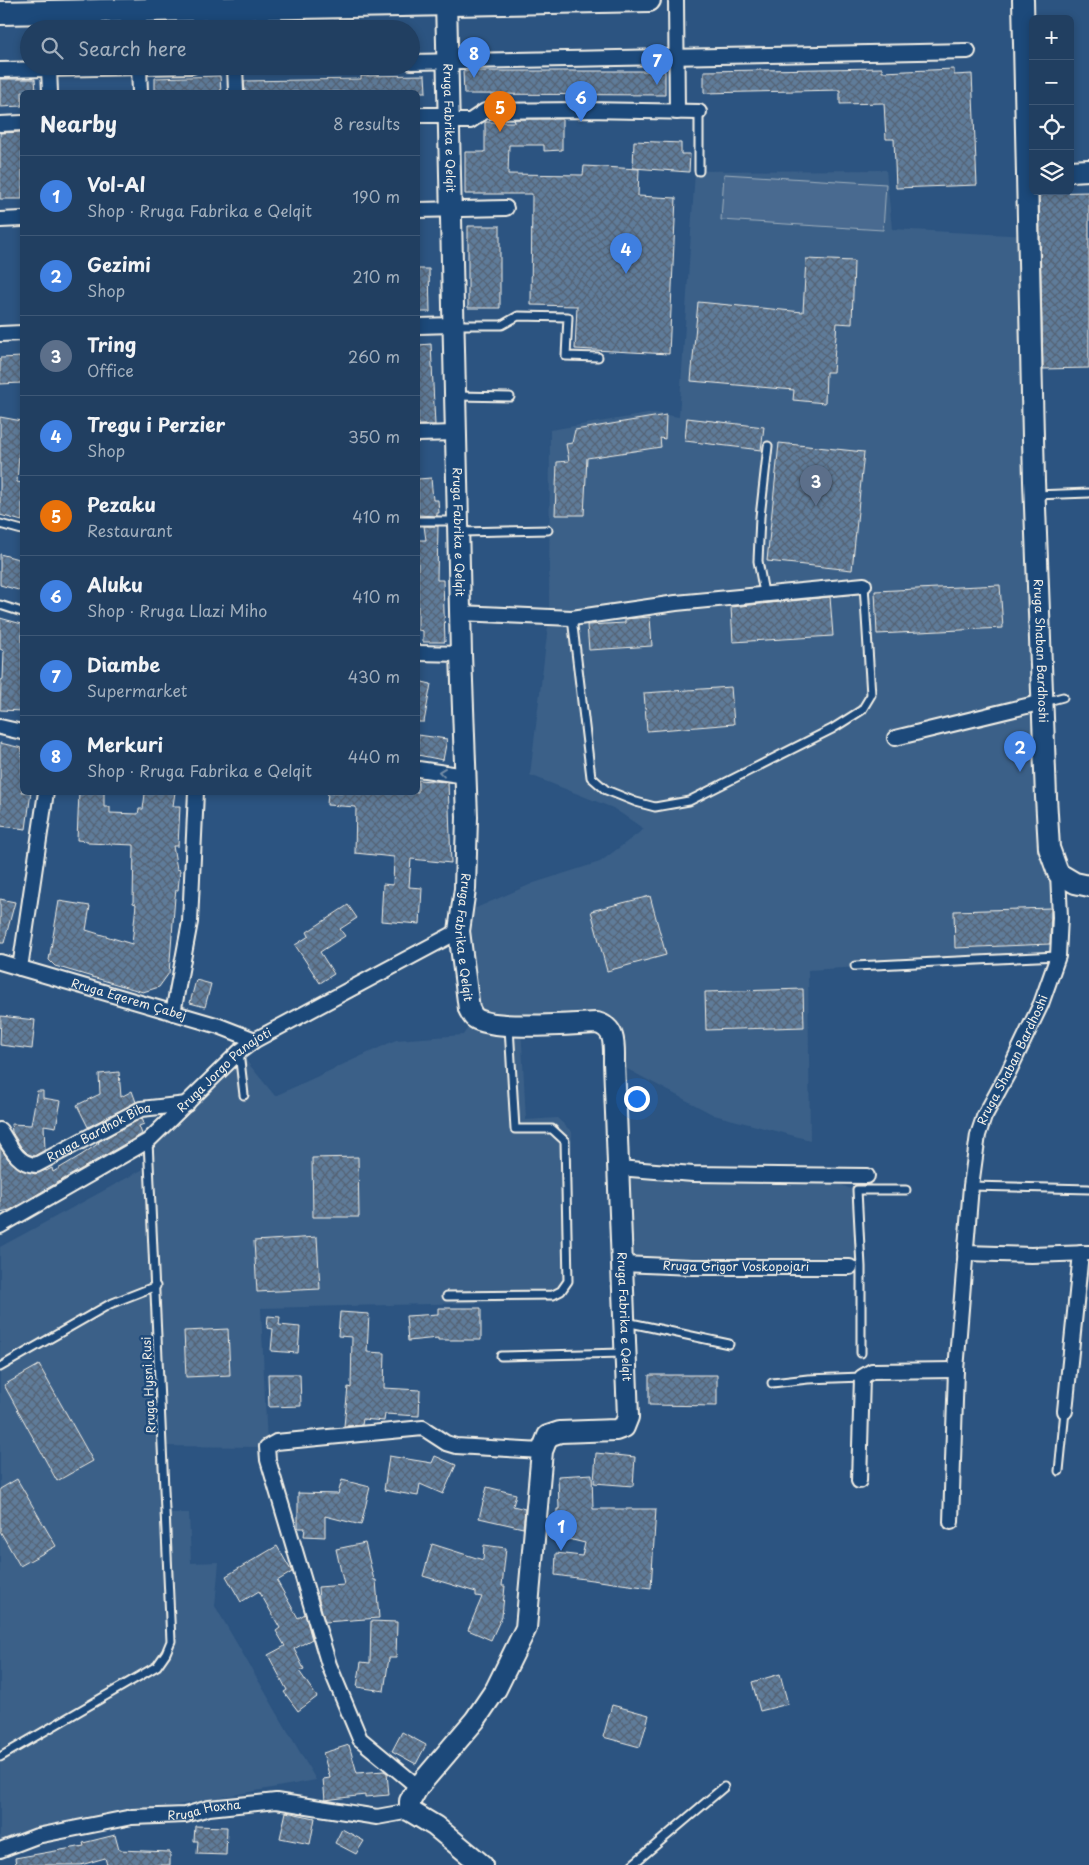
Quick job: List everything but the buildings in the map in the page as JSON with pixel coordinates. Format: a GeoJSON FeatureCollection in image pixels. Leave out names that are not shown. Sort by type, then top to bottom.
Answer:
{"type":"FeatureCollection","features":[{"type":"Feature","properties":{"kind":"main road"},"geometry":{"type":"LineString","coordinates":[[0,13],[202,5],[649,0]]}},
{"type":"Feature","properties":{"kind":"street"},"geometry":{"type":"LineString","coordinates":[[676,0],[677,112]]}},
{"type":"Feature","properties":{"kind":"street","name":"Rruga Shaban Bardhoshi"},"geometry":{"type":"LineString","coordinates":[[1023,0],[1029,173]]}},
{"type":"Feature","properties":{"kind":"street","name":"Rruga Fabrika e Qelqit"},"geometry":{"type":"LineString","coordinates":[[446,2],[461,654],[467,816],[465,880],[459,931],[469,1009],[474,1018],[485,1023],[509,1025],[597,1023],[608,1028],[612,1032],[614,1039],[628,1417],[624,1427],[616,1430],[554,1433],[548,1436],[542,1451]]}},
{"type":"Feature","properties":{"kind":"street"},"geometry":{"type":"LineString","coordinates":[[420,62],[968,51]]}},
{"type":"Feature","properties":{"kind":"street"},"geometry":{"type":"LineString","coordinates":[[0,70],[20,70]]}},
{"type":"Feature","properties":{"kind":"street"},"geometry":{"type":"LineString","coordinates":[[50,75],[50,90]]}},
{"type":"Feature","properties":{"kind":"street"},"geometry":{"type":"LineString","coordinates":[[139,75],[140,90]]}},
{"type":"Feature","properties":{"kind":"street"},"geometry":{"type":"LineString","coordinates":[[235,75],[236,90]]}},
{"type":"Feature","properties":{"kind":"street"},"geometry":{"type":"LineString","coordinates":[[420,116],[470,121],[485,111],[699,112]]}},
{"type":"Feature","properties":{"kind":"street"},"geometry":{"type":"LineString","coordinates":[[0,124],[20,123]]}},
{"type":"Feature","properties":{"kind":"street"},"geometry":{"type":"LineString","coordinates":[[1074,171],[1089,170]]}},
{"type":"Feature","properties":{"kind":"street","name":"Rruga Shaban Bardhoshi"},"geometry":{"type":"LineString","coordinates":[[951,1522],[956,1370],[971,1186],[978,1135],[984,1117],[1008,1073],[1041,1004],[1058,956],[1060,916],[1058,873],[1050,848],[1046,797],[1035,495],[1029,195]]}},
{"type":"Feature","properties":{"kind":"street"},"geometry":{"type":"LineString","coordinates":[[420,210],[506,208]]}},
{"type":"Feature","properties":{"kind":"street"},"geometry":{"type":"LineString","coordinates":[[0,220],[20,219]]}},
{"type":"Feature","properties":{"kind":"street"},"geometry":{"type":"LineString","coordinates":[[420,326],[453,325]]}},
{"type":"Feature","properties":{"kind":"street"},"geometry":{"type":"LineString","coordinates":[[0,334],[20,333]]}},
{"type":"Feature","properties":{"kind":"street"},"geometry":{"type":"LineString","coordinates":[[420,434],[456,433]]}},
{"type":"Feature","properties":{"kind":"street"},"geometry":{"type":"LineString","coordinates":[[460,613],[572,618],[676,603],[864,585]]}},
{"type":"Feature","properties":{"kind":"street"},"geometry":{"type":"LineString","coordinates":[[420,653],[461,654]]}},
{"type":"Feature","properties":{"kind":"street"},"geometry":{"type":"LineString","coordinates":[[895,738],[1043,702]]}},
{"type":"Feature","properties":{"kind":"street"},"geometry":{"type":"LineString","coordinates":[[0,727],[20,732]]}},
{"type":"Feature","properties":{"kind":"street"},"geometry":{"type":"LineString","coordinates":[[420,769],[466,776]]}},
{"type":"Feature","properties":{"kind":"street"},"geometry":{"type":"LineString","coordinates":[[20,968],[46,795]]}},
{"type":"Feature","properties":{"kind":"street"},"geometry":{"type":"LineString","coordinates":[[173,1012],[190,922],[196,795]]}},
{"type":"Feature","properties":{"kind":"street"},"geometry":{"type":"LineString","coordinates":[[1058,873],[1074,883],[1089,886]]}},
{"type":"Feature","properties":{"kind":"street","name":"Rruga Jorgo Panajoti"},"geometry":{"type":"LineString","coordinates":[[0,1226],[148,1141],[239,1052],[255,1040],[459,931]]}},
{"type":"Feature","properties":{"kind":"street","name":"Rruga Eqerem Çabej"},"geometry":{"type":"LineString","coordinates":[[0,962],[219,1026],[255,1040]]}},
{"type":"Feature","properties":{"kind":"street","name":"Rruga Bardhok Biba"},"geometry":{"type":"LineString","coordinates":[[0,1130],[19,1160],[28,1165],[36,1165],[141,1110],[187,1104]]}},
{"type":"Feature","properties":{"kind":"street"},"geometry":{"type":"LineString","coordinates":[[618,1168],[693,1174],[867,1176]]}},
{"type":"Feature","properties":{"kind":"street"},"geometry":{"type":"LineString","coordinates":[[965,1254],[1085,1253],[1065,1411]]}},
{"type":"Feature","properties":{"kind":"street","name":"Rruga Grigor Voskopojari"},"geometry":{"type":"LineString","coordinates":[[622,1264],[692,1267],[855,1267]]}},
{"type":"Feature","properties":{"kind":"street"},"geometry":{"type":"LineString","coordinates":[[858,1481],[862,1378],[872,1371],[956,1370]]}},
{"type":"Feature","properties":{"kind":"street"},"geometry":{"type":"LineString","coordinates":[[418,1787],[360,1739],[329,1665],[268,1460],[268,1447],[276,1442],[423,1428],[446,1443],[456,1446],[542,1451],[526,1628],[496,1689],[475,1720],[418,1787],[410,1801],[410,1811],[435,1826],[482,1865]]}},
{"type":"Feature","properties":{"kind":"street","name":"Rruga Hoxha"},"geometry":{"type":"LineString","coordinates":[[0,1850],[37,1836],[132,1817],[185,1815],[209,1808],[276,1801],[311,1805],[377,1817],[410,1811]]}},
{"type":"Feature","properties":{"kind":"lane"},"geometry":{"type":"LineString","coordinates":[[699,112],[699,171]]}},
{"type":"Feature","properties":{"kind":"lane"},"geometry":{"type":"LineString","coordinates":[[453,325],[502,325],[518,316],[568,317],[566,356],[598,357]]}},
{"type":"Feature","properties":{"kind":"lane"},"geometry":{"type":"LineString","coordinates":[[455,396],[510,397]]}},
{"type":"Feature","properties":{"kind":"lane"},"geometry":{"type":"LineString","coordinates":[[764,594],[758,561],[760,517],[768,446]]}},
{"type":"Feature","properties":{"kind":"lane"},"geometry":{"type":"LineString","coordinates":[[1035,495],[1089,493]]}},
{"type":"Feature","properties":{"kind":"lane"},"geometry":{"type":"LineString","coordinates":[[420,521],[458,526],[548,530]]}},
{"type":"Feature","properties":{"kind":"lane"},"geometry":{"type":"LineString","coordinates":[[0,524],[20,529]]}},
{"type":"Feature","properties":{"kind":"lane"},"geometry":{"type":"LineString","coordinates":[[572,618],[591,777],[606,790],[636,802],[655,807],[690,801],[832,728],[862,710],[870,695],[864,585]]}},
{"type":"Feature","properties":{"kind":"lane"},"geometry":{"type":"LineString","coordinates":[[0,605],[20,611]]}},
{"type":"Feature","properties":{"kind":"lane"},"geometry":{"type":"LineString","coordinates":[[1043,702],[1063,697]]}},
{"type":"Feature","properties":{"kind":"lane"},"geometry":{"type":"LineString","coordinates":[[855,966],[1058,956]]}},
{"type":"Feature","properties":{"kind":"lane"},"geometry":{"type":"LineString","coordinates":[[447,1296],[553,1295],[561,1291],[568,1281],[564,1141],[552,1129],[515,1128],[509,1025]]}},
{"type":"Feature","properties":{"kind":"lane"},"geometry":{"type":"LineString","coordinates":[[239,1052],[244,1095]]}},
{"type":"Feature","properties":{"kind":"lane","name":"Rruga Hysni Rusi"},"geometry":{"type":"LineString","coordinates":[[0,1758],[157,1666],[166,1653],[171,1641],[148,1141]]}},
{"type":"Feature","properties":{"kind":"lane"},"geometry":{"type":"LineString","coordinates":[[971,1186],[1089,1189]]}},
{"type":"Feature","properties":{"kind":"lane"},"geometry":{"type":"LineString","coordinates":[[848,1188],[857,1190],[906,1190]]}},
{"type":"Feature","properties":{"kind":"lane"},"geometry":{"type":"LineString","coordinates":[[857,1190],[855,1267],[861,1353]]}},
{"type":"Feature","properties":{"kind":"lane"},"geometry":{"type":"LineString","coordinates":[[0,1367],[110,1304],[156,1286]]}},
{"type":"Feature","properties":{"kind":"lane"},"geometry":{"type":"LineString","coordinates":[[624,1322],[729,1344]]}},
{"type":"Feature","properties":{"kind":"lane"},"geometry":{"type":"LineString","coordinates":[[501,1356],[625,1352]]}},
{"type":"Feature","properties":{"kind":"lane"},"geometry":{"type":"LineString","coordinates":[[772,1383],[808,1378],[862,1378]]}},
{"type":"Feature","properties":{"kind":"lane"},"geometry":{"type":"LineString","coordinates":[[1060,1470],[1065,1411]]}},
{"type":"Feature","properties":{"kind":"lane"},"geometry":{"type":"LineString","coordinates":[[632,1865],[724,1787]]}},
{"type":"Feature","properties":{"kind":"shaded area"},"geometry":{"type":"Polygon","coordinates":[[[886,170],[892,229],[1028,236],[1058,956],[808,970],[810,1140],[714,1115],[614,1062],[612,1033],[521,1025],[526,1120],[557,1118],[572,1132],[571,1287],[555,1301],[261,1308],[267,1447],[163,1446],[171,1513],[189,1513],[191,1563],[219,1562],[215,1606],[316,1780],[166,1807],[115,1811],[44,1826],[0,1843],[0,1247],[149,1166],[148,1141],[239,1052],[275,1096],[396,1040],[463,1035],[474,1018],[462,914],[534,883],[600,862],[644,829],[613,808],[530,775],[549,618],[550,430],[654,413],[679,417],[695,171],[886,170]]]}},
{"type":"Feature","properties":{"kind":"shaded area"},"geometry":{"type":"Polygon","coordinates":[[[724,174],[886,184],[883,230],[721,220],[724,174]]]}},
{"type":"Feature","properties":{"kind":"shaded area"},"geometry":{"type":"Polygon","coordinates":[[[618,1168],[824,1176],[848,1188],[857,1190],[861,1267],[622,1264],[618,1168]]]}},
{"type":"Feature","properties":{"kind":"place","name":"Merkuri"},"geometry":{"type":"Point","coordinates":[474,78]}},
{"type":"Feature","properties":{"kind":"place","name":"Diambe"},"geometry":{"type":"Point","coordinates":[657,85]}},
{"type":"Feature","properties":{"kind":"place","name":"Aluku"},"geometry":{"type":"Point","coordinates":[581,122]}},
{"type":"Feature","properties":{"kind":"place","name":"Pezaku"},"geometry":{"type":"Point","coordinates":[500,132]}},
{"type":"Feature","properties":{"kind":"place","name":"Tregu i Perzier"},"geometry":{"type":"Point","coordinates":[626,274]}},
{"type":"Feature","properties":{"kind":"place","name":"Tring"},"geometry":{"type":"Point","coordinates":[816,506]}},
{"type":"Feature","properties":{"kind":"place","name":"Gezimi"},"geometry":{"type":"Point","coordinates":[1020,772]}},
{"type":"Feature","properties":{"kind":"place","name":"Vol-Al"},"geometry":{"type":"Point","coordinates":[561,1551]}}]}
